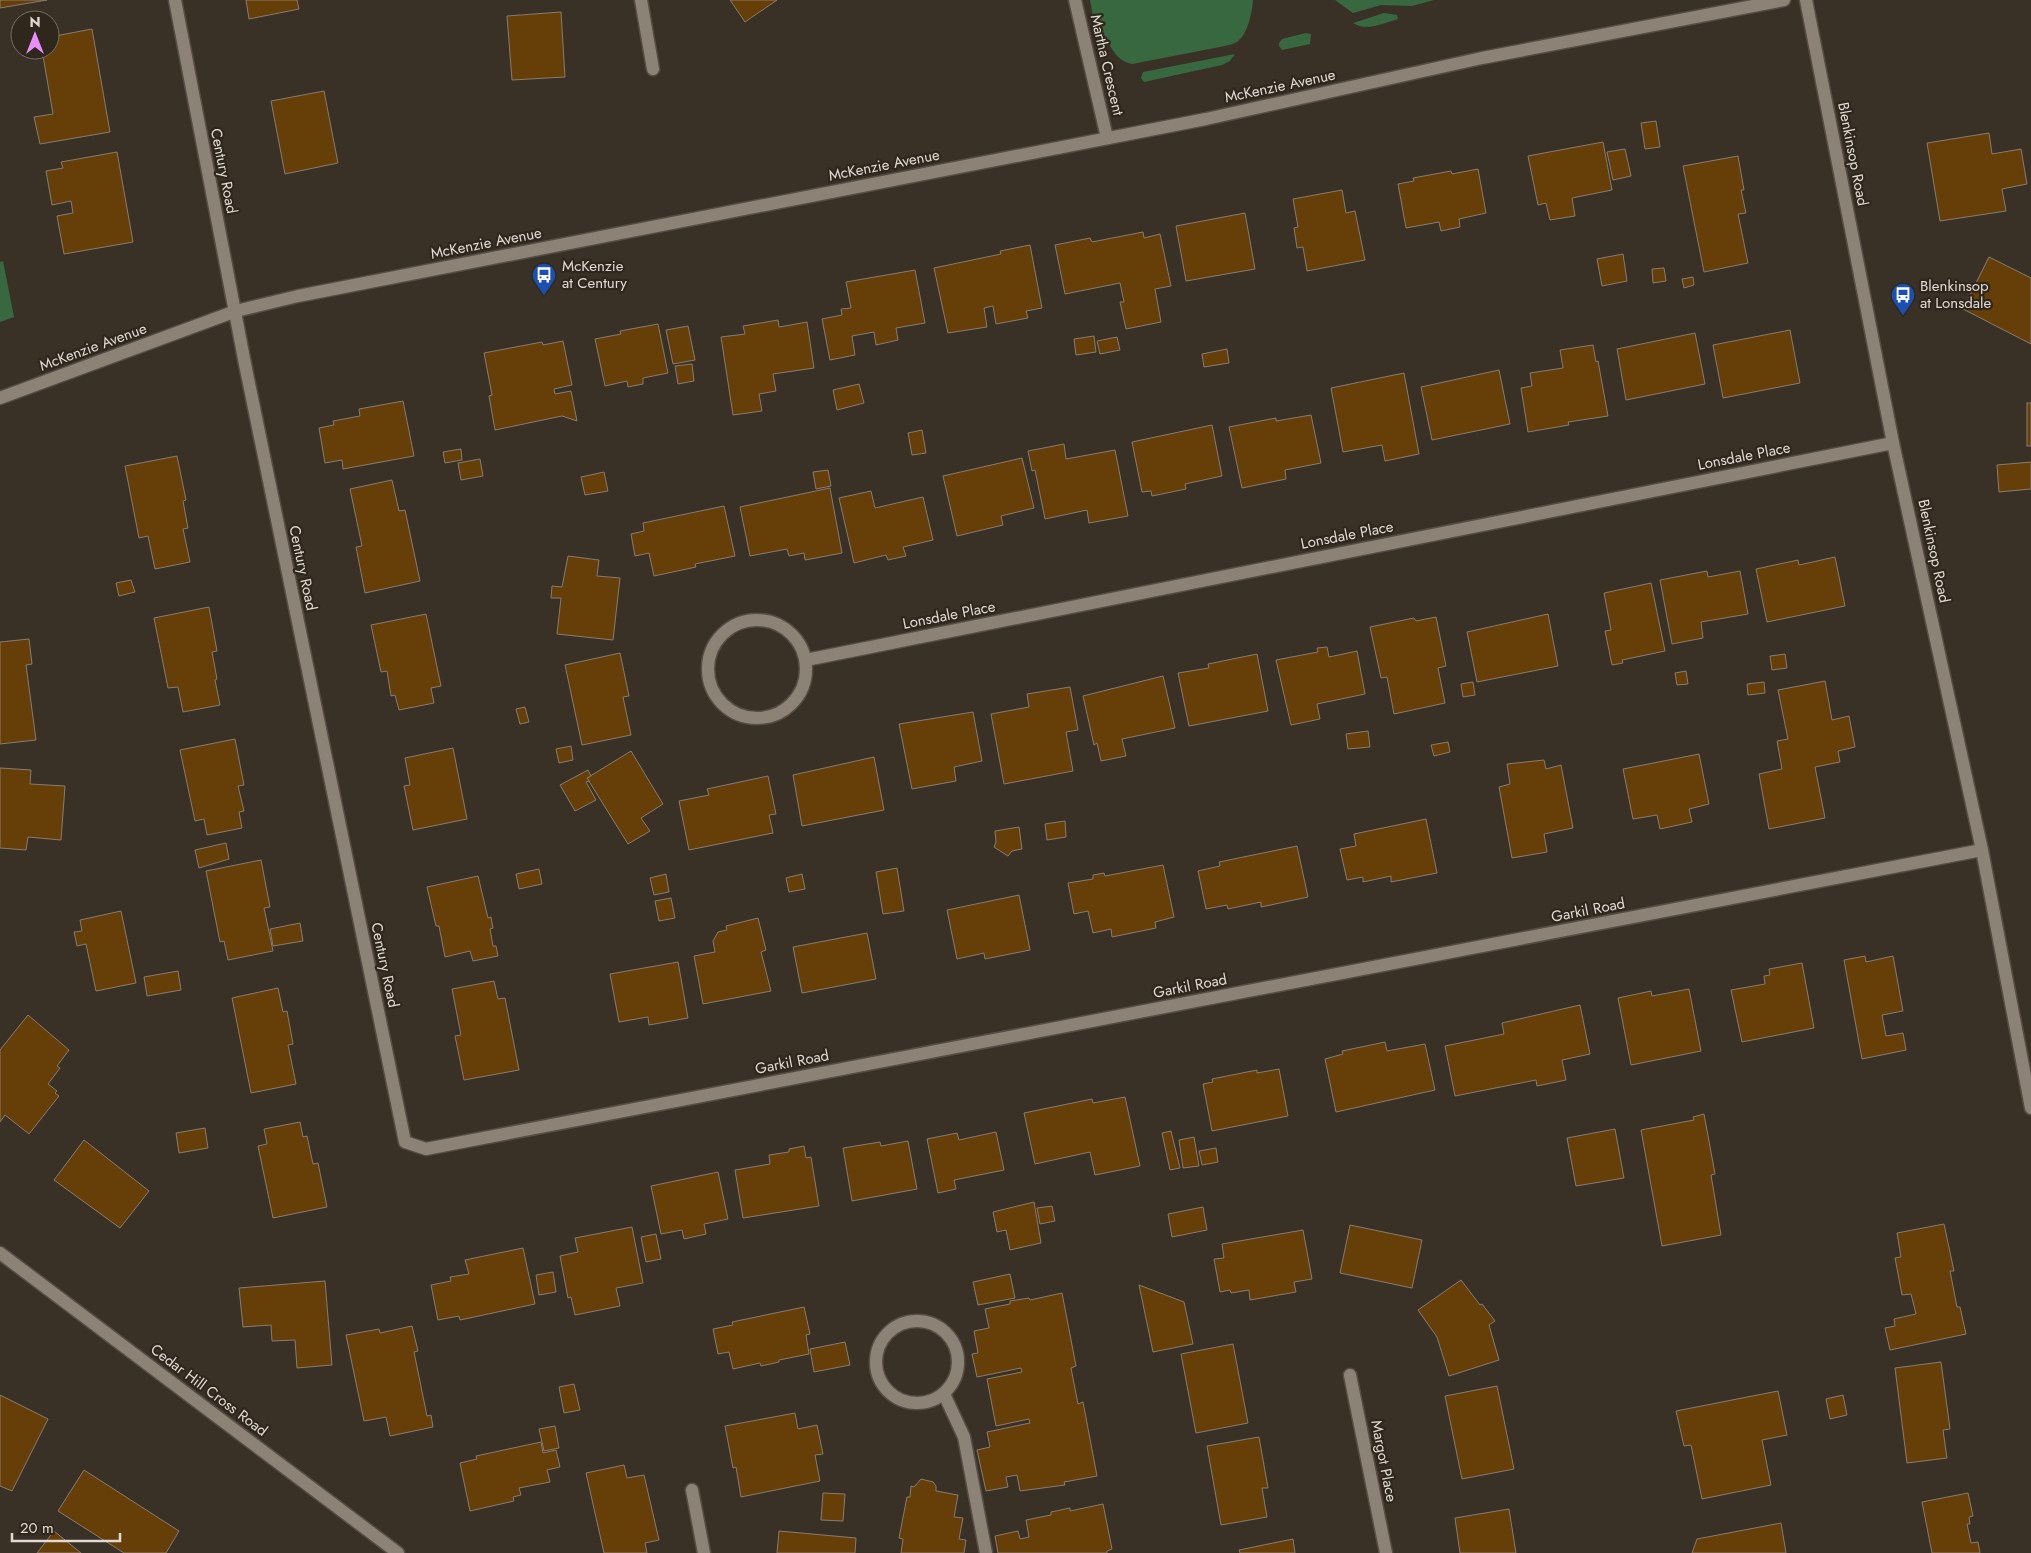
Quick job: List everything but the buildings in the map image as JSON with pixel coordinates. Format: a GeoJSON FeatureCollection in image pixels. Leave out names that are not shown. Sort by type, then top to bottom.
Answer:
{"type":"FeatureCollection","features":[{"type":"Feature","properties":{"kind":"street","name":"Century Road"},"geometry":{"type":"LineString","coordinates":[[174,0],[245,364],[405,1142]]}},
{"type":"Feature","properties":{"kind":"street"},"geometry":{"type":"LineString","coordinates":[[641,0],[653,69]]}},
{"type":"Feature","properties":{"kind":"street","name":"Martha Crescent"},"geometry":{"type":"LineString","coordinates":[[1075,0],[1107,138]]}},
{"type":"Feature","properties":{"kind":"street","name":"McKenzie Avenue"},"geometry":{"type":"LineString","coordinates":[[0,398],[236,311],[298,296],[1206,119],[1482,58],[1784,0]]}},
{"type":"Feature","properties":{"kind":"street","name":"Blenkinsop Road"},"geometry":{"type":"LineString","coordinates":[[1806,0],[1894,443],[1982,850],[2031,1108]]}},
{"type":"Feature","properties":{"kind":"street","name":"Lonsdale Place"},"geometry":{"type":"LineString","coordinates":[[806,660],[1894,443]]}},
{"type":"Feature","properties":{"kind":"street"},"geometry":{"type":"LineString","coordinates":[[763,620],[778,624],[791,634],[801,646],[806,660],[806,678],[801,693],[790,706],[776,715],[759,719],[742,716],[727,709],[716,697],[709,681],[708,666],[712,650],[720,637],[732,627],[747,621],[763,620]]}},
{"type":"Feature","properties":{"kind":"street","name":"Garkil Road"},"geometry":{"type":"LineString","coordinates":[[405,1142],[426,1149],[1982,850]]}},
{"type":"Feature","properties":{"kind":"street","name":"Cedar Hill Cross Road"},"geometry":{"type":"LineString","coordinates":[[0,1253],[398,1553]]}},
{"type":"Feature","properties":{"kind":"street"},"geometry":{"type":"LineString","coordinates":[[919,1322],[938,1327],[948,1335],[955,1347],[958,1359],[957,1372],[952,1384],[944,1394],[932,1401],[918,1404],[904,1402],[882,1384],[877,1371],[876,1358],[880,1344],[888,1333],[900,1325],[919,1322]]}},
{"type":"Feature","properties":{"kind":"street","name":"Margot Place"},"geometry":{"type":"LineString","coordinates":[[1350,1375],[1386,1553]]}},
{"type":"Feature","properties":{"kind":"street"},"geometry":{"type":"LineString","coordinates":[[944,1394],[964,1437],[986,1553]]}},
{"type":"Feature","properties":{"kind":"street"},"geometry":{"type":"LineString","coordinates":[[692,1490],[704,1553]]}},
{"type":"Feature","properties":{"kind":"green space"},"geometry":{"type":"Polygon","coordinates":[[[1090,0],[1253,0],[1247,29],[1236,43],[1132,64],[1119,58],[1105,38],[1097,39],[1090,0]]]}},
{"type":"Feature","properties":{"kind":"green space"},"geometry":{"type":"Polygon","coordinates":[[[1335,0],[1434,0],[1412,6],[1381,5],[1353,13],[1335,0]]]}},
{"type":"Feature","properties":{"kind":"green space"},"geometry":{"type":"Polygon","coordinates":[[[1384,13],[1397,15],[1398,19],[1369,27],[1358,26],[1353,23],[1384,13]]]}},
{"type":"Feature","properties":{"kind":"green space"},"geometry":{"type":"Polygon","coordinates":[[[1306,33],[1311,34],[1310,44],[1282,50],[1279,46],[1282,39],[1306,33]]]}},
{"type":"Feature","properties":{"kind":"green space"},"geometry":{"type":"Polygon","coordinates":[[[1235,54],[1230,61],[1222,65],[1144,82],[1141,78],[1143,72],[1235,54]]]}},
{"type":"Feature","properties":{"kind":"green space"},"geometry":{"type":"Polygon","coordinates":[[[3,261],[14,317],[0,322],[0,262],[3,261]]]}},
{"type":"Feature","properties":{"kind":"place","name":"McKenzie at Century"},"geometry":{"type":"Point","coordinates":[544,296]}},
{"type":"Feature","properties":{"kind":"place","name":"Blenkinsop at Lonsdale"},"geometry":{"type":"Point","coordinates":[1903,316]}}]}
